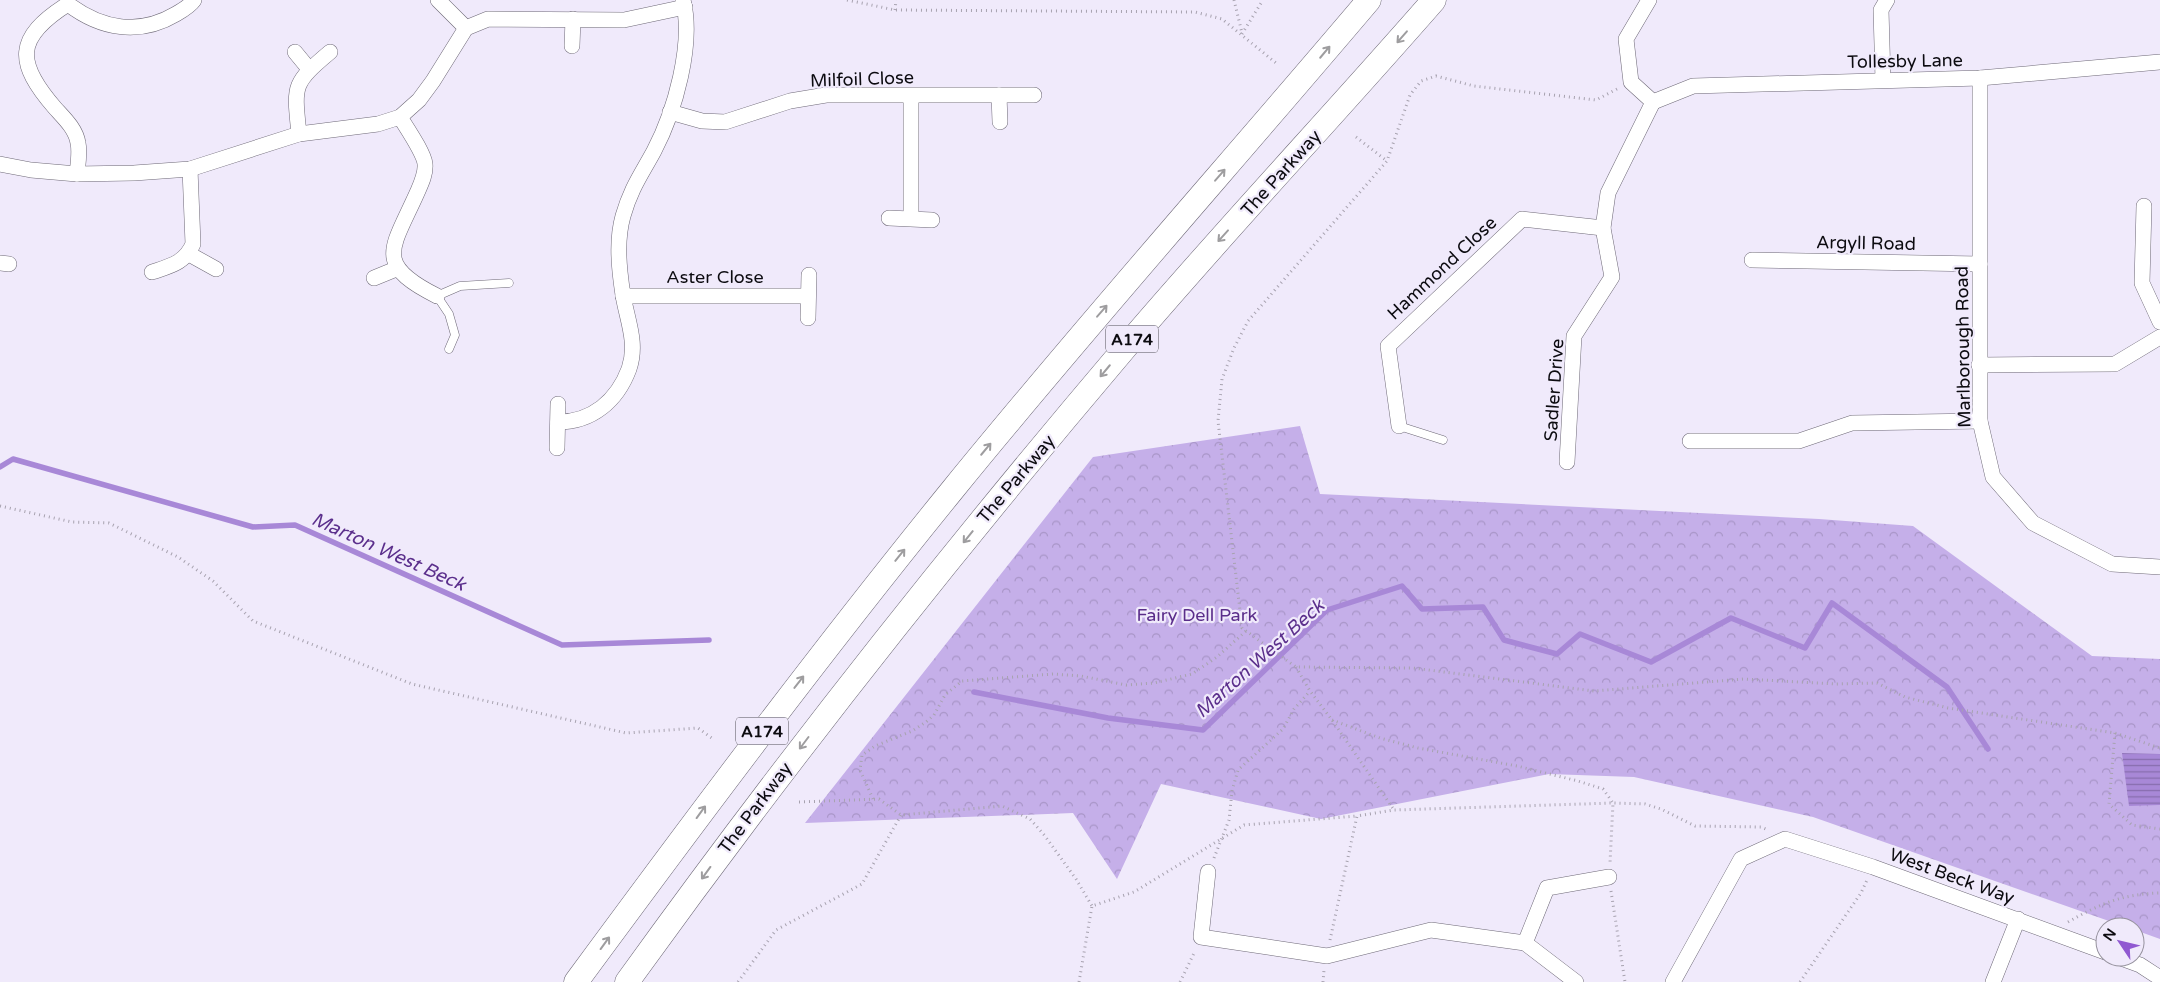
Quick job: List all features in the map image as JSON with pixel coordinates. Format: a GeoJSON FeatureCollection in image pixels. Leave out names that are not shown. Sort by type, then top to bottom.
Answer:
{"type":"FeatureCollection","features":[{"type":"Feature","properties":{"kind":"highway","name":"A174"},"geometry":{"type":"LineString","coordinates":[[576,982],[741,758],[834,637],[955,486],[1369,0]]}},
{"type":"Feature","properties":{"kind":"highway","name":"The Parkway"},"geometry":{"type":"LineString","coordinates":[[627,982],[719,854],[838,699],[984,516],[1125,347],[1434,0]]}},
{"type":"Feature","properties":{"kind":"street"},"geometry":{"type":"LineString","coordinates":[[77,174],[78,143],[71,126],[41,92],[29,72],[26,58],[33,33],[42,22],[67,2],[98,23],[124,27],[146,26],[166,20],[194,0]]}},
{"type":"Feature","properties":{"kind":"street"},"geometry":{"type":"LineString","coordinates":[[438,0],[466,28]]}},
{"type":"Feature","properties":{"kind":"street"},"geometry":{"type":"LineString","coordinates":[[1649,0],[1626,39],[1631,82],[1653,102]]}},
{"type":"Feature","properties":{"kind":"street"},"geometry":{"type":"LineString","coordinates":[[1883,80],[1881,10],[1886,0]]}},
{"type":"Feature","properties":{"kind":"street"},"geometry":{"type":"LineString","coordinates":[[0,164],[31,170],[77,174],[190,170],[299,134],[378,124],[400,116],[418,100],[433,81],[466,28],[488,19],[624,20],[684,3],[685,37],[681,72],[670,112],[654,150],[634,182],[623,217],[618,254],[633,352],[622,385],[601,410],[572,422],[558,422]]}},
{"type":"Feature","properties":{"kind":"street"},"geometry":{"type":"LineString","coordinates":[[572,46],[573,19]]}},
{"type":"Feature","properties":{"kind":"street"},"geometry":{"type":"LineString","coordinates":[[295,52],[309,69]]}},
{"type":"Feature","properties":{"kind":"street"},"geometry":{"type":"LineString","coordinates":[[299,134],[296,101],[297,88],[303,74],[330,52]]}},
{"type":"Feature","properties":{"kind":"street","name":"Tollesby Lane"},"geometry":{"type":"LineString","coordinates":[[1653,102],[1693,86],[1980,78],[2160,62]]}},
{"type":"Feature","properties":{"kind":"street","name":"Marlborough Road"},"geometry":{"type":"LineString","coordinates":[[1980,78],[1980,421],[1993,477],[2033,522],[2112,564],[2160,567]]}},
{"type":"Feature","properties":{"kind":"street","name":"Milfoil Close"},"geometry":{"type":"LineString","coordinates":[[670,112],[702,121],[725,122],[790,101],[826,95],[1034,95]]}},
{"type":"Feature","properties":{"kind":"street"},"geometry":{"type":"LineString","coordinates":[[999,95],[1000,122]]}},
{"type":"Feature","properties":{"kind":"street"},"geometry":{"type":"LineString","coordinates":[[911,96],[911,218]]}},
{"type":"Feature","properties":{"kind":"street","name":"Sadler Drive"},"geometry":{"type":"LineString","coordinates":[[1567,462],[1574,336],[1612,277],[1603,228],[1608,193],[1653,102]]}},
{"type":"Feature","properties":{"kind":"street"},"geometry":{"type":"LineString","coordinates":[[400,116],[425,162],[423,178],[395,242],[394,256],[396,268],[415,285],[438,296]]}},
{"type":"Feature","properties":{"kind":"street"},"geometry":{"type":"LineString","coordinates":[[152,272],[181,262],[189,254],[193,244],[190,170]]}},
{"type":"Feature","properties":{"kind":"street"},"geometry":{"type":"LineString","coordinates":[[2144,206],[2142,283],[2160,322]]}},
{"type":"Feature","properties":{"kind":"street"},"geometry":{"type":"LineString","coordinates":[[889,218],[932,220]]}},
{"type":"Feature","properties":{"kind":"street","name":"Hammond Close"},"geometry":{"type":"LineString","coordinates":[[1399,426],[1388,346],[1522,219],[1603,228]]}},
{"type":"Feature","properties":{"kind":"street"},"geometry":{"type":"LineString","coordinates":[[189,254],[216,269]]}},
{"type":"Feature","properties":{"kind":"street","name":"Argyll Road"},"geometry":{"type":"LineString","coordinates":[[1752,260],[1980,264]]}},
{"type":"Feature","properties":{"kind":"street"},"geometry":{"type":"LineString","coordinates":[[374,278],[396,268]]}},
{"type":"Feature","properties":{"kind":"street"},"geometry":{"type":"LineString","coordinates":[[808,318],[809,275]]}},
{"type":"Feature","properties":{"kind":"street","name":"Aster Close"},"geometry":{"type":"LineString","coordinates":[[623,296],[808,296]]}},
{"type":"Feature","properties":{"kind":"street"},"geometry":{"type":"LineString","coordinates":[[1979,365],[2115,364],[2160,338]]}},
{"type":"Feature","properties":{"kind":"street"},"geometry":{"type":"LineString","coordinates":[[557,448],[558,404]]}},
{"type":"Feature","properties":{"kind":"street"},"geometry":{"type":"LineString","coordinates":[[1690,442],[1799,441],[1852,423],[1980,421]]}},
{"type":"Feature","properties":{"kind":"street"},"geometry":{"type":"LineString","coordinates":[[1673,982],[1741,860],[1785,839]]}},
{"type":"Feature","properties":{"kind":"street","name":"West Beck Way"},"geometry":{"type":"LineString","coordinates":[[1785,839],[1873,867],[2095,948]]}},
{"type":"Feature","properties":{"kind":"street"},"geometry":{"type":"LineString","coordinates":[[1208,872],[1201,937],[1327,956],[1431,930],[1525,943],[1576,982]]}},
{"type":"Feature","properties":{"kind":"street"},"geometry":{"type":"LineString","coordinates":[[1525,943],[1548,888],[1609,878]]}},
{"type":"Feature","properties":{"kind":"street"},"geometry":{"type":"LineString","coordinates":[[1993,982],[2018,919]]}},
{"type":"Feature","properties":{"kind":"street"},"geometry":{"type":"LineString","coordinates":[[2143,967],[2160,978]]}},
{"type":"Feature","properties":{"kind":"lane"},"geometry":{"type":"LineString","coordinates":[[450,348],[455,334],[449,314],[438,296],[460,286],[509,283]]}},
{"type":"Feature","properties":{"kind":"lane"},"geometry":{"type":"LineString","coordinates":[[1399,426],[1443,440]]}},
{"type":"Feature","properties":{"kind":"path"},"geometry":{"type":"LineString","coordinates":[[847,0],[895,10],[1196,12],[1222,19],[1276,64]]}},
{"type":"Feature","properties":{"kind":"path"},"geometry":{"type":"LineString","coordinates":[[895,10],[896,0]]}},
{"type":"Feature","properties":{"kind":"path"},"geometry":{"type":"LineString","coordinates":[[1234,0],[1242,34]]}},
{"type":"Feature","properties":{"kind":"path"},"geometry":{"type":"LineString","coordinates":[[1242,34],[1263,0]]}},
{"type":"Feature","properties":{"kind":"path"},"geometry":{"type":"LineString","coordinates":[[1631,82],[1596,100],[1474,86],[1436,76],[1421,81],[1410,95],[1387,161],[1248,321],[1234,348],[1222,379],[1218,421],[1242,628],[1289,663],[1296,666],[1413,668],[1594,691],[1744,679],[1836,684],[1877,683],[1905,697],[1948,708],[2115,733],[2160,748]]}},
{"type":"Feature","properties":{"kind":"path"},"geometry":{"type":"LineString","coordinates":[[1356,137],[1387,161]]}},
{"type":"Feature","properties":{"kind":"path"},"geometry":{"type":"LineString","coordinates":[[0,506],[72,522],[109,523],[178,557],[212,581],[253,621],[412,684],[626,733],[698,728],[713,739]]}},
{"type":"Feature","properties":{"kind":"path"},"geometry":{"type":"LineString","coordinates":[[874,799],[860,770],[862,755],[875,746],[912,731],[926,722],[934,715],[945,696],[962,680],[1053,674],[1082,676],[1126,685],[1154,683],[1192,674],[1216,657],[1246,631]]}},
{"type":"Feature","properties":{"kind":"path"},"geometry":{"type":"LineString","coordinates":[[1296,666],[1310,692],[1332,720],[1394,810]]}},
{"type":"Feature","properties":{"kind":"path"},"geometry":{"type":"LineString","coordinates":[[1208,872],[1229,820],[1232,791],[1238,770],[1283,729],[1294,709],[1310,692]]}},
{"type":"Feature","properties":{"kind":"path"},"geometry":{"type":"LineString","coordinates":[[1332,720],[1380,738],[1418,748],[1507,764],[1578,781],[1603,789],[1613,803]]}},
{"type":"Feature","properties":{"kind":"path"},"geometry":{"type":"LineString","coordinates":[[2115,733],[2109,804],[2132,824],[2160,829]]}},
{"type":"Feature","properties":{"kind":"path"},"geometry":{"type":"LineString","coordinates":[[799,802],[879,799],[901,814],[1002,806],[1030,819],[1045,836],[1076,879],[1092,906],[1079,982]]}},
{"type":"Feature","properties":{"kind":"path"},"geometry":{"type":"LineString","coordinates":[[1092,906],[1134,892],[1244,824],[1356,816],[1394,810],[1613,803],[1644,804],[1661,809],[1695,826],[1761,827],[1785,839]]}},
{"type":"Feature","properties":{"kind":"path"},"geometry":{"type":"LineString","coordinates":[[738,982],[776,930],[862,884],[901,814]]}},
{"type":"Feature","properties":{"kind":"path"},"geometry":{"type":"LineString","coordinates":[[1323,982],[1356,816]]}},
{"type":"Feature","properties":{"kind":"path"},"geometry":{"type":"LineString","coordinates":[[1800,982],[1861,894],[1873,867]]}},
{"type":"Feature","properties":{"kind":"path"},"geometry":{"type":"LineString","coordinates":[[2052,931],[2104,902],[2135,894],[2160,893]]}},
{"type":"Feature","properties":{"kind":"path"},"geometry":{"type":"LineString","coordinates":[[1180,982],[1201,937]]}},
{"type":"Feature","properties":{"kind":"green space","name":"Fairy Dell Park"},"geometry":{"type":"Polygon","coordinates":[[[1300,426],[1320,494],[1819,519],[1913,526],[2092,656],[2160,659],[2160,939],[2145,934],[2145,917],[2098,917],[1813,817],[1634,777],[1549,774],[1321,819],[1161,784],[1117,879],[1073,813],[805,823],[1093,457],[1300,426]]]}},
{"type":"Feature","properties":{"kind":"shaded area"},"geometry":{"type":"Polygon","coordinates":[[[2122,753],[2160,754],[2160,805],[2129,806],[2122,753]]]}},
{"type":"Feature","properties":{"kind":"waterway","name":"Marton West Beck"},"geometry":{"type":"LineString","coordinates":[[0,467],[13,459],[253,527],[295,525],[562,645],[709,640]]}},
{"type":"Feature","properties":{"kind":"waterway","name":"Marton West Beck"},"geometry":{"type":"LineString","coordinates":[[974,692],[1108,718],[1203,730],[1327,610],[1402,586],[1422,609],[1483,607],[1504,640],[1557,654],[1580,634],[1651,662],[1731,618],[1805,648],[1832,603],[1947,687],[1988,749]]}}]}
